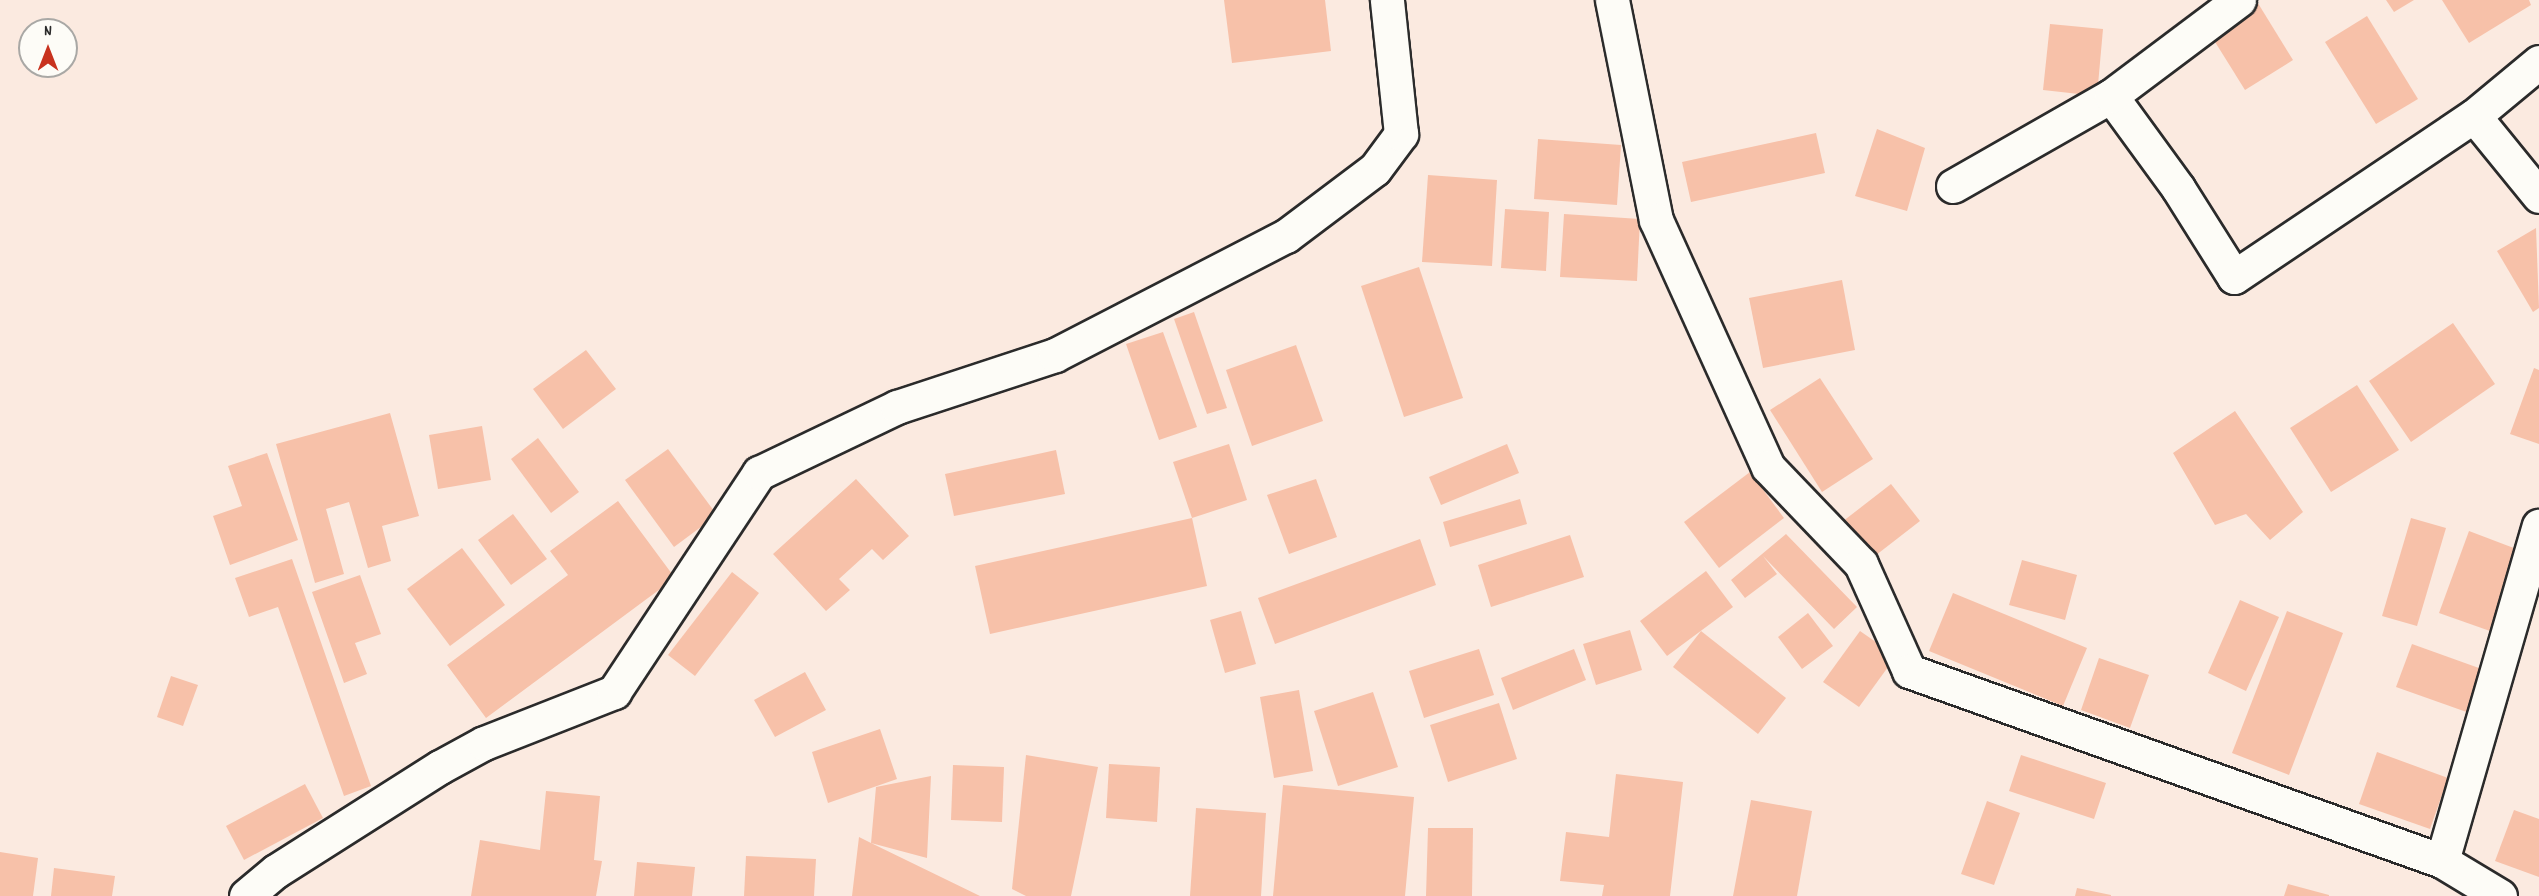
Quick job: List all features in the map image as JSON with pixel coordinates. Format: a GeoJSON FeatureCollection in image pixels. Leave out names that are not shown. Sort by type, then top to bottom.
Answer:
{"type":"FeatureCollection","features":[{"type":"Feature","properties":{"kind":"street"},"geometry":{"type":"LineString","coordinates":[[246,896],[276,871],[440,767],[484,743],[614,692],[759,473],[897,407],[1055,355],[1286,236],[1375,169],[1401,134],[1387,0]]}},
{"type":"Feature","properties":{"kind":"street"},"geometry":{"type":"LineString","coordinates":[[1611,0],[1656,220],[1767,467],[1861,564],[1909,671],[2442,861],[2500,896]]}},
{"type":"Feature","properties":{"kind":"street"},"geometry":{"type":"LineString","coordinates":[[1953,186],[2111,96],[2239,0]]}},
{"type":"Feature","properties":{"kind":"street"},"geometry":{"type":"LineString","coordinates":[[2111,96],[2178,188],[2234,278],[2474,116],[2539,62]]}},
{"type":"Feature","properties":{"kind":"street"},"geometry":{"type":"LineString","coordinates":[[2474,116],[2539,196]]}},
{"type":"Feature","properties":{"kind":"street"},"geometry":{"type":"LineString","coordinates":[[2442,861],[2539,526]]}},
{"type":"Feature","properties":{"kind":"building"},"geometry":{"type":"Polygon","coordinates":[[[1224,0],[1325,0],[1331,51],[1232,63],[1224,0]]]}},
{"type":"Feature","properties":{"kind":"building"},"geometry":{"type":"Polygon","coordinates":[[[2256,0],[2293,60],[2245,90],[2207,29],[2256,0]]]}},
{"type":"Feature","properties":{"kind":"building"},"geometry":{"type":"Polygon","coordinates":[[[2386,0],[2414,0],[2394,12],[2386,0]]]}},
{"type":"Feature","properties":{"kind":"building"},"geometry":{"type":"Polygon","coordinates":[[[2442,0],[2529,0],[2531,5],[2469,43],[2442,0]]]}},
{"type":"Feature","properties":{"kind":"building"},"geometry":{"type":"Polygon","coordinates":[[[2367,16],[2418,99],[2376,124],[2325,42],[2367,16]]]}},
{"type":"Feature","properties":{"kind":"building"},"geometry":{"type":"Polygon","coordinates":[[[2050,24],[2103,29],[2097,96],[2043,90],[2050,24]]]}},
{"type":"Feature","properties":{"kind":"building"},"geometry":{"type":"Polygon","coordinates":[[[1877,129],[1925,148],[1907,211],[1855,196],[1877,129]]]}},
{"type":"Feature","properties":{"kind":"building"},"geometry":{"type":"Polygon","coordinates":[[[1816,133],[1825,173],[1691,202],[1682,162],[1816,133]]]}},
{"type":"Feature","properties":{"kind":"building"},"geometry":{"type":"Polygon","coordinates":[[[1538,139],[1621,145],[1617,205],[1534,199],[1538,139]]]}},
{"type":"Feature","properties":{"kind":"building"},"geometry":{"type":"Polygon","coordinates":[[[1428,175],[1497,180],[1492,266],[1422,262],[1428,175]]]}},
{"type":"Feature","properties":{"kind":"building"},"geometry":{"type":"Polygon","coordinates":[[[1505,209],[1549,212],[1546,271],[1501,268],[1505,209]]]}},
{"type":"Feature","properties":{"kind":"building"},"geometry":{"type":"Polygon","coordinates":[[[1564,214],[1640,219],[1637,281],[1560,277],[1564,214]]]}},
{"type":"Feature","properties":{"kind":"building"},"geometry":{"type":"Polygon","coordinates":[[[2536,228],[2539,308],[2533,312],[2497,251],[2536,228]]]}},
{"type":"Feature","properties":{"kind":"building"},"geometry":{"type":"Polygon","coordinates":[[[1419,267],[1463,398],[1404,417],[1361,286],[1419,267]]]}},
{"type":"Feature","properties":{"kind":"building"},"geometry":{"type":"Polygon","coordinates":[[[1842,280],[1855,350],[1763,368],[1749,298],[1842,280]]]}},
{"type":"Feature","properties":{"kind":"building"},"geometry":{"type":"Polygon","coordinates":[[[1194,312],[1227,408],[1207,414],[1174,319],[1194,312]]]}},
{"type":"Feature","properties":{"kind":"building"},"geometry":{"type":"Polygon","coordinates":[[[2453,323],[2495,384],[2411,442],[2369,381],[2453,323]]]}},
{"type":"Feature","properties":{"kind":"building"},"geometry":{"type":"Polygon","coordinates":[[[1163,332],[1197,427],[1159,440],[1126,344],[1163,332]]]}},
{"type":"Feature","properties":{"kind":"building"},"geometry":{"type":"Polygon","coordinates":[[[1296,345],[1323,421],[1252,446],[1226,370],[1296,345]]]}},
{"type":"Feature","properties":{"kind":"building"},"geometry":{"type":"Polygon","coordinates":[[[586,350],[616,389],[563,429],[533,389],[586,350]]]}},
{"type":"Feature","properties":{"kind":"building"},"geometry":{"type":"Polygon","coordinates":[[[2534,368],[2539,370],[2539,444],[2510,434],[2534,368]]]}},
{"type":"Feature","properties":{"kind":"building"},"geometry":{"type":"Polygon","coordinates":[[[1820,378],[1873,459],[1822,492],[1770,410],[1820,378]]]}},
{"type":"Feature","properties":{"kind":"building"},"geometry":{"type":"Polygon","coordinates":[[[2357,385],[2399,450],[2331,492],[2290,428],[2357,385]]]}},
{"type":"Feature","properties":{"kind":"building"},"geometry":{"type":"Polygon","coordinates":[[[2235,411],[2303,512],[2270,540],[2246,514],[2215,525],[2173,453],[2235,411]]]}},
{"type":"Feature","properties":{"kind":"building"},"geometry":{"type":"Polygon","coordinates":[[[390,413],[419,516],[382,526],[391,561],[368,568],[349,502],[326,509],[344,574],[315,583],[276,444],[390,413]]]}},
{"type":"Feature","properties":{"kind":"building"},"geometry":{"type":"Polygon","coordinates":[[[482,426],[491,480],[438,489],[429,435],[482,426]]]}},
{"type":"Feature","properties":{"kind":"building"},"geometry":{"type":"Polygon","coordinates":[[[538,438],[579,492],[551,513],[511,459],[538,438]]]}},
{"type":"Feature","properties":{"kind":"building"},"geometry":{"type":"Polygon","coordinates":[[[1229,444],[1247,500],[1192,518],[1173,462],[1229,444]]]}},
{"type":"Feature","properties":{"kind":"building"},"geometry":{"type":"Polygon","coordinates":[[[1507,444],[1519,473],[1441,505],[1429,477],[1507,444]]]}},
{"type":"Feature","properties":{"kind":"building"},"geometry":{"type":"Polygon","coordinates":[[[668,449],[717,515],[674,547],[625,480],[668,449]]]}},
{"type":"Feature","properties":{"kind":"building"},"geometry":{"type":"Polygon","coordinates":[[[1056,450],[1065,494],[954,516],[945,474],[1056,450]]]}},
{"type":"Feature","properties":{"kind":"building"},"geometry":{"type":"Polygon","coordinates":[[[267,453],[298,540],[230,565],[213,516],[242,506],[228,466],[267,453]]]}},
{"type":"Feature","properties":{"kind":"building"},"geometry":{"type":"Polygon","coordinates":[[[1750,472],[1784,518],[1719,568],[1684,522],[1750,472]]]}},
{"type":"Feature","properties":{"kind":"building"},"geometry":{"type":"Polygon","coordinates":[[[856,479],[909,536],[883,560],[872,549],[839,579],[850,590],[826,611],[773,554],[856,479]]]}},
{"type":"Feature","properties":{"kind":"building"},"geometry":{"type":"Polygon","coordinates":[[[1316,479],[1337,537],[1289,554],[1267,495],[1316,479]]]}},
{"type":"Feature","properties":{"kind":"building"},"geometry":{"type":"Polygon","coordinates":[[[1891,484],[1920,521],[1871,559],[1842,522],[1891,484]]]}},
{"type":"Feature","properties":{"kind":"building"},"geometry":{"type":"Polygon","coordinates":[[[1520,499],[1527,524],[1450,547],[1443,522],[1520,499]]]}},
{"type":"Feature","properties":{"kind":"building"},"geometry":{"type":"Polygon","coordinates":[[[618,501],[675,578],[486,718],[447,665],[568,575],[550,551],[618,501]]]}},
{"type":"Feature","properties":{"kind":"building"},"geometry":{"type":"Polygon","coordinates":[[[513,514],[547,559],[511,585],[478,540],[513,514]]]}},
{"type":"Feature","properties":{"kind":"building"},"geometry":{"type":"Polygon","coordinates":[[[1192,518],[1207,586],[990,634],[975,566],[1192,518]]]}},
{"type":"Feature","properties":{"kind":"building"},"geometry":{"type":"Polygon","coordinates":[[[2411,518],[2446,528],[2417,626],[2382,616],[2411,518]]]}},
{"type":"Feature","properties":{"kind":"building"},"geometry":{"type":"Polygon","coordinates":[[[2469,531],[2519,550],[2490,631],[2439,613],[2469,531]]]}},
{"type":"Feature","properties":{"kind":"building"},"geometry":{"type":"Polygon","coordinates":[[[1786,534],[1857,607],[1834,629],[1763,556],[1777,574],[1745,598],[1731,580],[1786,534]]]}},
{"type":"Feature","properties":{"kind":"building"},"geometry":{"type":"Polygon","coordinates":[[[1570,535],[1584,577],[1491,607],[1478,565],[1570,535]]]}},
{"type":"Feature","properties":{"kind":"building"},"geometry":{"type":"Polygon","coordinates":[[[1420,539],[1436,585],[1275,644],[1258,598],[1420,539]]]}},
{"type":"Feature","properties":{"kind":"building"},"geometry":{"type":"Polygon","coordinates":[[[462,548],[505,605],[450,646],[407,589],[462,548]]]}},
{"type":"Feature","properties":{"kind":"building"},"geometry":{"type":"Polygon","coordinates":[[[292,559],[371,786],[344,796],[278,607],[249,617],[235,578],[292,559]]]}},
{"type":"Feature","properties":{"kind":"building"},"geometry":{"type":"Polygon","coordinates":[[[2022,560],[2077,575],[2065,620],[2009,605],[2022,560]]]}},
{"type":"Feature","properties":{"kind":"building"},"geometry":{"type":"Polygon","coordinates":[[[1706,571],[1733,607],[1667,656],[1640,621],[1706,571]]]}},
{"type":"Feature","properties":{"kind":"building"},"geometry":{"type":"Polygon","coordinates":[[[732,572],[759,593],[695,676],[668,655],[732,572]]]}},
{"type":"Feature","properties":{"kind":"building"},"geometry":{"type":"Polygon","coordinates":[[[360,575],[381,634],[355,643],[367,674],[344,683],[312,592],[360,575]]]}},
{"type":"Feature","properties":{"kind":"building"},"geometry":{"type":"Polygon","coordinates":[[[1953,593],[2087,648],[2063,706],[1929,651],[1953,593]]]}},
{"type":"Feature","properties":{"kind":"building"},"geometry":{"type":"Polygon","coordinates":[[[2240,600],[2279,617],[2246,691],[2208,673],[2240,600]]]}},
{"type":"Feature","properties":{"kind":"building"},"geometry":{"type":"Polygon","coordinates":[[[1241,611],[1256,664],[1225,673],[1210,620],[1241,611]]]}},
{"type":"Feature","properties":{"kind":"building"},"geometry":{"type":"Polygon","coordinates":[[[2287,611],[2343,633],[2289,775],[2232,753],[2287,611]]]}},
{"type":"Feature","properties":{"kind":"building"},"geometry":{"type":"Polygon","coordinates":[[[1808,613],[1833,646],[1802,669],[1778,637],[1808,613]]]}},
{"type":"Feature","properties":{"kind":"building"},"geometry":{"type":"Polygon","coordinates":[[[1630,630],[1642,670],[1596,685],[1583,644],[1630,630]]]}},
{"type":"Feature","properties":{"kind":"building"},"geometry":{"type":"Polygon","coordinates":[[[1701,631],[1786,698],[1758,734],[1673,667],[1701,631]]]}},
{"type":"Feature","properties":{"kind":"building"},"geometry":{"type":"Polygon","coordinates":[[[1860,631],[1896,656],[1859,707],[1823,682],[1860,631]]]}},
{"type":"Feature","properties":{"kind":"building"},"geometry":{"type":"Polygon","coordinates":[[[2412,644],[2490,672],[2475,715],[2396,687],[2412,644]]]}},
{"type":"Feature","properties":{"kind":"building"},"geometry":{"type":"Polygon","coordinates":[[[1479,649],[1494,695],[1424,718],[1409,671],[1479,649]]]}},
{"type":"Feature","properties":{"kind":"building"},"geometry":{"type":"Polygon","coordinates":[[[1574,649],[1586,680],[1513,710],[1501,678],[1574,649]]]}},
{"type":"Feature","properties":{"kind":"building"},"geometry":{"type":"Polygon","coordinates":[[[2099,658],[2149,675],[2130,728],[2081,710],[2099,658]]]}},
{"type":"Feature","properties":{"kind":"building"},"geometry":{"type":"Polygon","coordinates":[[[805,672],[826,710],[775,737],[754,700],[805,672]]]}},
{"type":"Feature","properties":{"kind":"building"},"geometry":{"type":"Polygon","coordinates":[[[171,676],[198,685],[183,726],[157,717],[171,676]]]}},
{"type":"Feature","properties":{"kind":"building"},"geometry":{"type":"Polygon","coordinates":[[[1299,690],[1313,771],[1274,778],[1260,697],[1299,690]]]}},
{"type":"Feature","properties":{"kind":"building"},"geometry":{"type":"Polygon","coordinates":[[[1373,692],[1398,767],[1338,786],[1314,711],[1373,692]]]}},
{"type":"Feature","properties":{"kind":"building"},"geometry":{"type":"Polygon","coordinates":[[[1499,703],[1517,759],[1448,782],[1430,725],[1499,703]]]}},
{"type":"Feature","properties":{"kind":"building"},"geometry":{"type":"Polygon","coordinates":[[[880,729],[897,779],[828,803],[812,752],[880,729]]]}},
{"type":"Feature","properties":{"kind":"building"},"geometry":{"type":"Polygon","coordinates":[[[2377,752],[2448,778],[2430,829],[2359,804],[2377,752]]]}},
{"type":"Feature","properties":{"kind":"building"},"geometry":{"type":"Polygon","coordinates":[[[1026,755],[1098,767],[1071,896],[1026,896],[1012,889],[1026,755]]]}},
{"type":"Feature","properties":{"kind":"building"},"geometry":{"type":"Polygon","coordinates":[[[2021,755],[2106,783],[2094,819],[2009,791],[2021,755]]]}},
{"type":"Feature","properties":{"kind":"building"},"geometry":{"type":"Polygon","coordinates":[[[1109,764],[1160,767],[1157,822],[1106,818],[1109,764]]]}},
{"type":"Feature","properties":{"kind":"building"},"geometry":{"type":"Polygon","coordinates":[[[953,765],[1004,767],[1002,822],[951,820],[953,765]]]}},
{"type":"Feature","properties":{"kind":"building"},"geometry":{"type":"Polygon","coordinates":[[[1616,774],[1683,782],[1670,896],[1602,896],[1604,885],[1560,881],[1566,832],[1609,837],[1616,774]]]}},
{"type":"Feature","properties":{"kind":"building"},"geometry":{"type":"Polygon","coordinates":[[[931,776],[927,858],[871,843],[876,787],[931,776]]]}},
{"type":"Feature","properties":{"kind":"building"},"geometry":{"type":"Polygon","coordinates":[[[305,784],[323,818],[244,860],[226,826],[305,784]]]}},
{"type":"Feature","properties":{"kind":"building"},"geometry":{"type":"Polygon","coordinates":[[[1283,785],[1414,797],[1405,896],[1273,896],[1283,785]]]}},
{"type":"Feature","properties":{"kind":"building"},"geometry":{"type":"Polygon","coordinates":[[[546,791],[600,796],[594,860],[602,861],[596,896],[471,896],[480,840],[540,850],[546,791]]]}},
{"type":"Feature","properties":{"kind":"building"},"geometry":{"type":"Polygon","coordinates":[[[1751,800],[1812,811],[1797,896],[1733,896],[1751,800]]]}},
{"type":"Feature","properties":{"kind":"building"},"geometry":{"type":"Polygon","coordinates":[[[1987,801],[2020,813],[1994,885],[1961,874],[1987,801]]]}},
{"type":"Feature","properties":{"kind":"building"},"geometry":{"type":"Polygon","coordinates":[[[1196,808],[1266,813],[1261,896],[1190,896],[1196,808]]]}},
{"type":"Feature","properties":{"kind":"building"},"geometry":{"type":"Polygon","coordinates":[[[2514,810],[2539,819],[2539,877],[2495,861],[2514,810]]]}},
{"type":"Feature","properties":{"kind":"building"},"geometry":{"type":"Polygon","coordinates":[[[1428,828],[1473,828],[1472,896],[1426,896],[1428,828]]]}},
{"type":"Feature","properties":{"kind":"building"},"geometry":{"type":"Polygon","coordinates":[[[859,837],[980,896],[852,896],[859,837]]]}},
{"type":"Feature","properties":{"kind":"building"},"geometry":{"type":"Polygon","coordinates":[[[0,852],[38,858],[33,896],[0,896],[0,852]]]}},
{"type":"Feature","properties":{"kind":"building"},"geometry":{"type":"Polygon","coordinates":[[[746,856],[816,859],[814,896],[744,896],[746,856]]]}},
{"type":"Feature","properties":{"kind":"building"},"geometry":{"type":"Polygon","coordinates":[[[637,862],[695,867],[692,896],[634,896],[637,862]]]}},
{"type":"Feature","properties":{"kind":"building"},"geometry":{"type":"Polygon","coordinates":[[[54,868],[115,876],[112,896],[51,896],[54,868]]]}},
{"type":"Feature","properties":{"kind":"building"},"geometry":{"type":"Polygon","coordinates":[[[2288,884],[2329,895],[2329,896],[2284,896],[2288,884]]]}},
{"type":"Feature","properties":{"kind":"building"},"geometry":{"type":"Polygon","coordinates":[[[2077,888],[2111,895],[2111,896],[2075,896],[2077,888]]]}}]}
